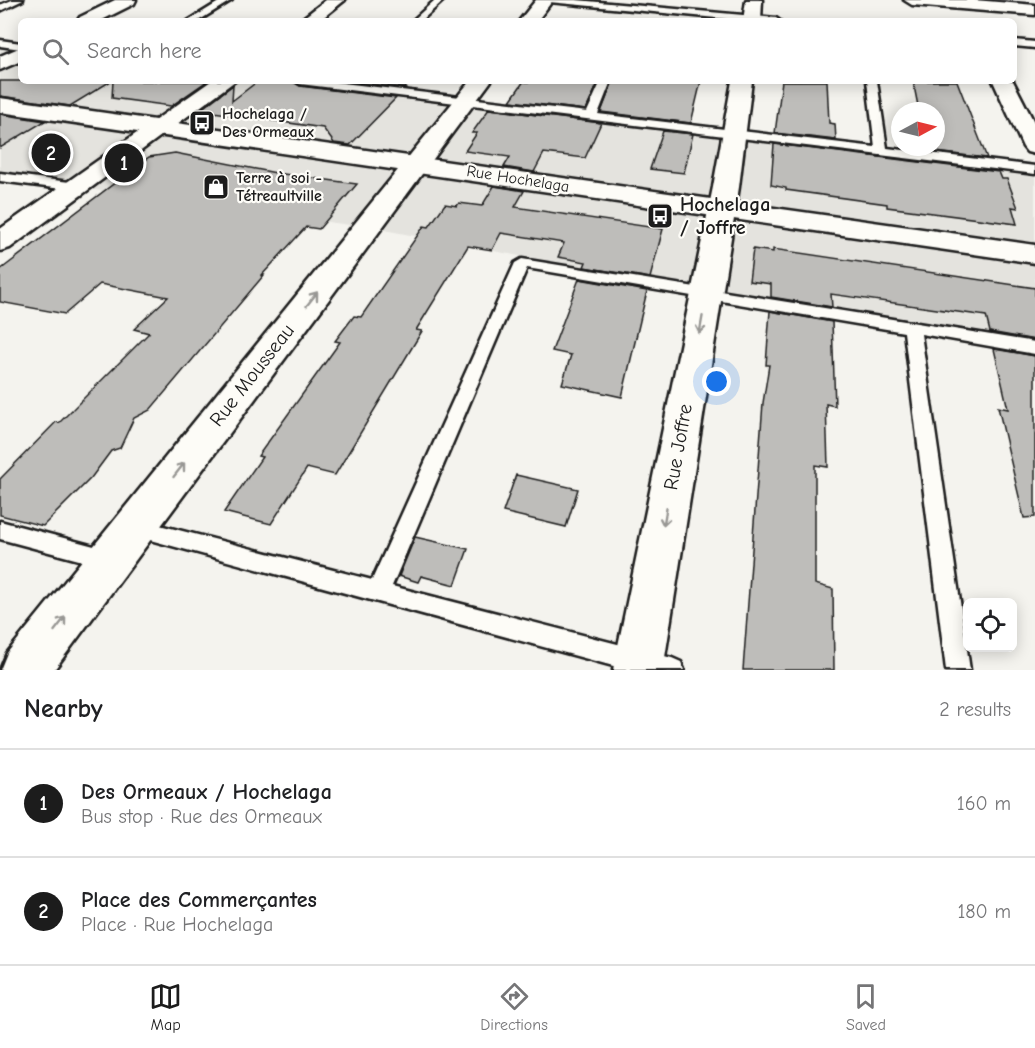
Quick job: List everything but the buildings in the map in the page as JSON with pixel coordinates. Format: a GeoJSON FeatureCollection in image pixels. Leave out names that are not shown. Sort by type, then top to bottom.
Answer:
{"type":"FeatureCollection","features":[{"type":"Feature","properties":{"kind":"street"},"geometry":{"type":"LineString","coordinates":[[92,18],[128,0]]}},
{"type":"Feature","properties":{"kind":"street"},"geometry":{"type":"LineString","coordinates":[[312,18],[337,0]]}},
{"type":"Feature","properties":{"kind":"street"},"geometry":{"type":"LineString","coordinates":[[531,18],[547,0]]}},
{"type":"Feature","properties":{"kind":"street"},"geometry":{"type":"LineString","coordinates":[[752,18],[754,0]]}},
{"type":"Feature","properties":{"kind":"street"},"geometry":{"type":"LineString","coordinates":[[912,0],[972,9],[1035,10]]}},
{"type":"Feature","properties":{"kind":"street"},"geometry":{"type":"LineString","coordinates":[[0,64],[18,55]]}},
{"type":"Feature","properties":{"kind":"street"},"geometry":{"type":"LineString","coordinates":[[0,242],[221,84]]}},
{"type":"Feature","properties":{"kind":"street","name":"Rue Joffre"},"geometry":{"type":"LineString","coordinates":[[638,666],[722,210],[742,84]]}},
{"type":"Feature","properties":{"kind":"street"},"geometry":{"type":"LineString","coordinates":[[1004,84],[1035,147]]}},
{"type":"Feature","properties":{"kind":"street","name":"Rue Mousseau"},"geometry":{"type":"LineString","coordinates":[[24,670],[473,91]]}},
{"type":"Feature","properties":{"kind":"street","name":"Rue Hochelaga"},"geometry":{"type":"LineString","coordinates":[[0,105],[416,163],[722,210],[1035,254]]}},
{"type":"Feature","properties":{"kind":"lane"},"geometry":{"type":"LineString","coordinates":[[0,8],[19,0]]}},
{"type":"Feature","properties":{"kind":"lane"},"geometry":{"type":"LineString","coordinates":[[197,18],[228,0]]}},
{"type":"Feature","properties":{"kind":"lane"},"geometry":{"type":"LineString","coordinates":[[419,18],[440,0]]}},
{"type":"Feature","properties":{"kind":"lane"},"geometry":{"type":"LineString","coordinates":[[547,0],[733,18]]}},
{"type":"Feature","properties":{"kind":"lane"},"geometry":{"type":"LineString","coordinates":[[633,18],[638,8]]}},
{"type":"Feature","properties":{"kind":"lane"},"geometry":{"type":"LineString","coordinates":[[0,43],[18,46]]}},
{"type":"Feature","properties":{"kind":"lane"},"geometry":{"type":"LineString","coordinates":[[1017,43],[1035,45]]}},
{"type":"Feature","properties":{"kind":"lane"},"geometry":{"type":"LineString","coordinates":[[345,84],[473,91],[591,116],[1035,170]]}},
{"type":"Feature","properties":{"kind":"lane"},"geometry":{"type":"LineString","coordinates":[[591,116],[605,84]]}},
{"type":"Feature","properties":{"kind":"lane"},"geometry":{"type":"LineString","coordinates":[[872,84],[881,151]]}},
{"type":"Feature","properties":{"kind":"lane"},"geometry":{"type":"LineString","coordinates":[[0,177],[77,187]]}},
{"type":"Feature","properties":{"kind":"lane"},"geometry":{"type":"LineString","coordinates":[[378,592],[522,263],[1035,348]]}},
{"type":"Feature","properties":{"kind":"lane"},"geometry":{"type":"LineString","coordinates":[[912,327],[958,670]]}},
{"type":"Feature","properties":{"kind":"lane"},"geometry":{"type":"LineString","coordinates":[[135,527],[378,592],[638,666],[672,670]]}},
{"type":"Feature","properties":{"kind":"lane"},"geometry":{"type":"LineString","coordinates":[[0,530],[110,559]]}},
{"type":"Feature","properties":{"kind":"shaded area"},"geometry":{"type":"Polygon","coordinates":[[[0,43],[18,46],[18,84],[345,84],[891,149],[891,156],[945,155],[1035,166],[1035,347],[707,292],[379,229],[0,177],[0,43]]]}},
{"type":"Feature","properties":{"kind":"place","name":"Hochelaga / Des Ormeaux"},"geometry":{"type":"Point","coordinates":[202,123]}},
{"type":"Feature","properties":{"kind":"place","name":"Place des Commerçantes"},"geometry":{"type":"Point","coordinates":[51,153]}},
{"type":"Feature","properties":{"kind":"place","name":"Des Ormeaux / Hochelaga"},"geometry":{"type":"Point","coordinates":[124,163]}},
{"type":"Feature","properties":{"kind":"place","name":"Terre à soi - Tétreaultville"},"geometry":{"type":"Point","coordinates":[216,187]}},
{"type":"Feature","properties":{"kind":"place","name":"Hochelaga / Joffre"},"geometry":{"type":"Point","coordinates":[660,216]}}]}
